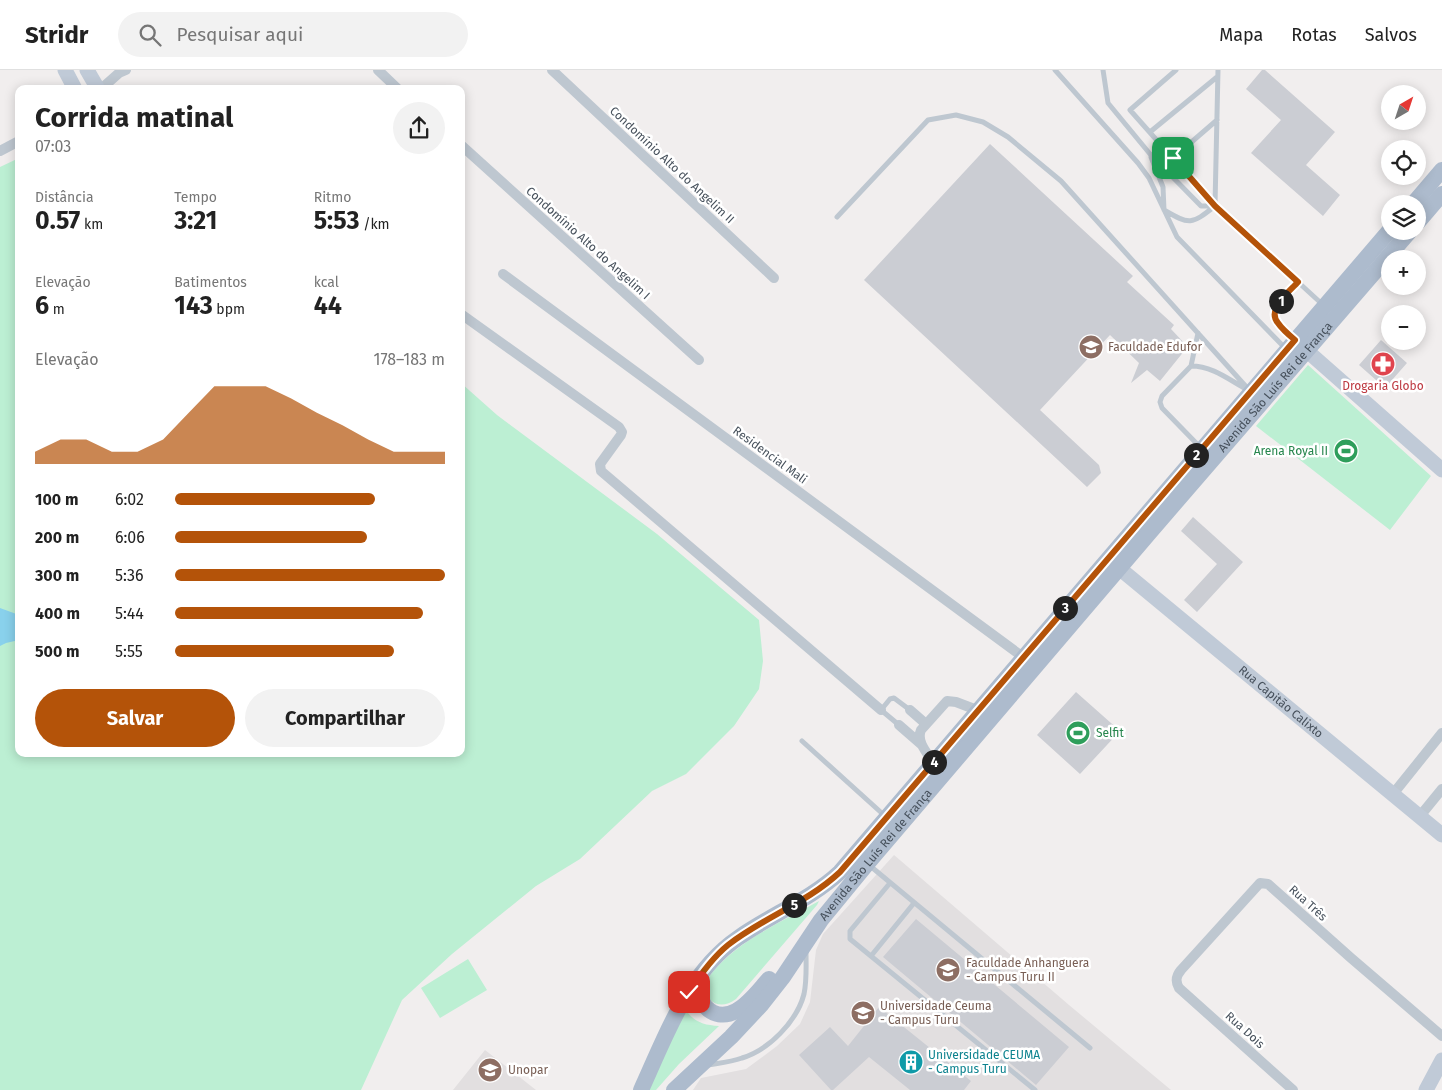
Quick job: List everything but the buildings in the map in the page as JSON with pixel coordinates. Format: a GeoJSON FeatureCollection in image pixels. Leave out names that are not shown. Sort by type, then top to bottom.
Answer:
{"type":"FeatureCollection","features":[{"type":"Feature","properties":{"kind":"main road"},"geometry":{"type":"LineString","coordinates":[[1421,195],[1442,170]]}},
{"type":"Feature","properties":{"kind":"main road"},"geometry":{"type":"LineString","coordinates":[[1426,213],[1442,194]]}},
{"type":"Feature","properties":{"kind":"main road","name":"Avenida São Luís Rei de França"},"geometry":{"type":"LineString","coordinates":[[674,1090],[731,1037],[761,1005],[783,977],[820,920],[1119,568],[1296,346],[1324,306],[1381,240]]}},
{"type":"Feature","properties":{"kind":"main road","name":"Avenida São Luís Rei de França"},"geometry":{"type":"LineString","coordinates":[[641,1090],[678,1009],[703,971],[719,953],[739,937],[805,899],[831,880],[1251,391],[1401,240]]}},
{"type":"Feature","properties":{"kind":"main road"},"geometry":{"type":"LineString","coordinates":[[703,971],[697,989],[701,1001],[716,1014],[730,1014],[743,1006],[806,942]]}},
{"type":"Feature","properties":{"kind":"street"},"geometry":{"type":"LineString","coordinates":[[65,70],[73,85]]}},
{"type":"Feature","properties":{"kind":"street"},"geometry":{"type":"LineString","coordinates":[[88,70],[97,85]]}},
{"type":"Feature","properties":{"kind":"street"},"geometry":{"type":"LineString","coordinates":[[103,85],[126,70]]}},
{"type":"Feature","properties":{"kind":"street"},"geometry":{"type":"LineString","coordinates":[[378,70],[394,85]]}},
{"type":"Feature","properties":{"kind":"street","name":"Condomínio Alto do Angelim II"},"geometry":{"type":"LineString","coordinates":[[552,70],[774,278]]}},
{"type":"Feature","properties":{"kind":"street"},"geometry":{"type":"LineString","coordinates":[[0,151],[15,143]]}},
{"type":"Feature","properties":{"kind":"street","name":"Condomínio Alto do Angelim I"},"geometry":{"type":"LineString","coordinates":[[465,149],[699,360]]}},
{"type":"Feature","properties":{"kind":"street","name":"Residencial Mali"},"geometry":{"type":"LineString","coordinates":[[503,274],[1023,657]]}},
{"type":"Feature","properties":{"kind":"street"},"geometry":{"type":"LineString","coordinates":[[465,317],[619,427],[622,432],[621,435],[600,464],[601,471],[881,710]]}},
{"type":"Feature","properties":{"kind":"street"},"geometry":{"type":"LineString","coordinates":[[1296,346],[1442,470]]}},
{"type":"Feature","properties":{"kind":"street","name":"Rua Capitão Calixto"},"geometry":{"type":"LineString","coordinates":[[1119,568],[1442,835]]}},
{"type":"Feature","properties":{"kind":"street"},"geometry":{"type":"LineString","coordinates":[[923,746],[919,734],[947,701],[956,702],[978,710]]}},
{"type":"Feature","properties":{"kind":"street"},"geometry":{"type":"LineString","coordinates":[[910,710],[926,724]]}},
{"type":"Feature","properties":{"kind":"street"},"geometry":{"type":"LineString","coordinates":[[899,725],[923,746],[934,762]]}},
{"type":"Feature","properties":{"kind":"street"},"geometry":{"type":"LineString","coordinates":[[1393,794],[1442,733]]}},
{"type":"Feature","properties":{"kind":"street"},"geometry":{"type":"LineString","coordinates":[[1420,816],[1442,789]]}},
{"type":"Feature","properties":{"kind":"street","name":"Rua Três"},"geometry":{"type":"LineString","coordinates":[[1179,988],[1176,979],[1181,970],[1256,886],[1264,882],[1442,1036]]}},
{"type":"Feature","properties":{"kind":"street","name":"Rua Dois"},"geometry":{"type":"LineString","coordinates":[[1179,988],[1294,1090]]}},
{"type":"Feature","properties":{"kind":"street"},"geometry":{"type":"LineString","coordinates":[[1426,1090],[1442,1060]]}},
{"type":"Feature","properties":{"kind":"lane"},"geometry":{"type":"LineString","coordinates":[[1055,70],[1138,163],[1149,178],[1177,237],[1296,346]]}},
{"type":"Feature","properties":{"kind":"lane"},"geometry":{"type":"LineString","coordinates":[[1103,70],[1108,104],[1150,154],[1201,206],[1215,206]]}},
{"type":"Feature","properties":{"kind":"lane"},"geometry":{"type":"LineString","coordinates":[[1176,70],[1130,110],[1215,206],[1324,306]]}},
{"type":"Feature","properties":{"kind":"lane"},"geometry":{"type":"LineString","coordinates":[[1215,206],[1218,70]]}},
{"type":"Feature","properties":{"kind":"lane"},"geometry":{"type":"LineString","coordinates":[[1150,132],[1218,77]]}},
{"type":"Feature","properties":{"kind":"lane"},"geometry":{"type":"LineString","coordinates":[[837,217],[928,120],[956,115],[983,122],[1008,138],[1061,181],[1251,391]]}},
{"type":"Feature","properties":{"kind":"lane"},"geometry":{"type":"LineString","coordinates":[[1173,158],[1217,120]]}},
{"type":"Feature","properties":{"kind":"lane"},"geometry":{"type":"LineString","coordinates":[[1150,154],[1163,187],[1164,210]]}},
{"type":"Feature","properties":{"kind":"lane"},"geometry":{"type":"LineString","coordinates":[[1164,210],[1178,218],[1191,221],[1199,218],[1215,206]]}},
{"type":"Feature","properties":{"kind":"lane"},"geometry":{"type":"LineString","coordinates":[[1296,346],[1277,323],[1274,310],[1298,282]]}},
{"type":"Feature","properties":{"kind":"lane"},"geometry":{"type":"LineString","coordinates":[[1198,333],[1191,366],[1162,396],[1160,402],[1162,408],[1202,448]]}},
{"type":"Feature","properties":{"kind":"lane"},"geometry":{"type":"LineString","coordinates":[[1191,366],[1201,366],[1213,370],[1251,391]]}},
{"type":"Feature","properties":{"kind":"lane"},"geometry":{"type":"LineString","coordinates":[[899,725],[881,710],[890,699],[894,698],[910,710]]}},
{"type":"Feature","properties":{"kind":"lane"},"geometry":{"type":"LineString","coordinates":[[802,741],[886,817]]}},
{"type":"Feature","properties":{"kind":"lane"},"geometry":{"type":"LineString","coordinates":[[867,864],[1090,1048]]}},
{"type":"Feature","properties":{"kind":"lane"},"geometry":{"type":"LineString","coordinates":[[890,883],[850,931],[850,939],[1035,1090]]}},
{"type":"Feature","properties":{"kind":"lane"},"geometry":{"type":"LineString","coordinates":[[871,956],[914,903]]}},
{"type":"Feature","properties":{"kind":"lane"},"geometry":{"type":"LineString","coordinates":[[698,1066],[726,1062],[752,1054],[762,1048],[784,1028],[796,1012],[803,998],[806,982],[806,942]]}},
{"type":"Feature","properties":{"kind":"shaded area"},"geometry":{"type":"Polygon","coordinates":[[[894,855],[1171,1090],[693,1090],[701,1078],[746,1069],[777,1046],[800,1024],[810,1002],[816,950],[823,934],[894,855]]]}},
{"type":"Feature","properties":{"kind":"shaded area","name":"Unopar"},"geometry":{"type":"Polygon","coordinates":[[[485,1050],[536,1090],[453,1090],[485,1050]]]}},
{"type":"Feature","properties":{"kind":"green space"},"geometry":{"type":"Polygon","coordinates":[[[15,160],[15,757],[465,757],[465,387],[497,415],[657,534],[759,620],[763,661],[759,689],[734,726],[686,774],[652,791],[580,859],[536,886],[452,954],[402,1000],[361,1090],[0,1090],[0,167],[15,160]]]}},
{"type":"Feature","properties":{"kind":"green space","name":"Arena Royal II"},"geometry":{"type":"Polygon","coordinates":[[[1308,365],[1431,476],[1390,530],[1256,426],[1308,365]]]}},
{"type":"Feature","properties":{"kind":"green space"},"geometry":{"type":"Polygon","coordinates":[[[819,901],[736,999],[721,1005],[710,1000],[706,988],[707,981],[711,974],[734,951],[776,924],[819,901]]]}},
{"type":"Feature","properties":{"kind":"green space"},"geometry":{"type":"Polygon","coordinates":[[[468,959],[487,990],[440,1018],[421,988],[468,959]]]}},
{"type":"Feature","properties":{"kind":"green space"},"geometry":{"type":"Polygon","coordinates":[[[685,1009],[699,1022],[719,1026],[679,1064],[656,1090],[648,1090],[685,1009]]]}},
{"type":"Feature","properties":{"kind":"water"},"geometry":{"type":"Polygon","coordinates":[[[0,608],[15,614],[15,641],[0,646],[0,608]]]}},
{"type":"Feature","properties":{"kind":"place","name":"Faculdade Edufor"},"geometry":{"type":"Point","coordinates":[1091,347]}},
{"type":"Feature","properties":{"kind":"place","name":"Drogaria Globo"},"geometry":{"type":"Point","coordinates":[1383,364]}},
{"type":"Feature","properties":{"kind":"place","name":"Arena Royal II"},"geometry":{"type":"Point","coordinates":[1346,451]}},
{"type":"Feature","properties":{"kind":"place","name":"Selfit"},"geometry":{"type":"Point","coordinates":[1078,733]}},
{"type":"Feature","properties":{"kind":"place","name":"Faculdade Anhanguera - Campus Turu II"},"geometry":{"type":"Point","coordinates":[948,970]}},
{"type":"Feature","properties":{"kind":"place","name":"Universidade Ceuma - Campus Turu"},"geometry":{"type":"Point","coordinates":[863,1013]}},
{"type":"Feature","properties":{"kind":"place","name":"Universidade CEUMA - Campus Turu"},"geometry":{"type":"Point","coordinates":[911,1062]}},
{"type":"Feature","properties":{"kind":"place","name":"Unopar"},"geometry":{"type":"Point","coordinates":[490,1070]}},
{"type":"Feature","properties":{"kind":"route"},"geometry":{"type":"LineString","coordinates":[[689,992],[711,961],[728,945],[819,890],[840,872],[1295,340],[1277,323],[1274,310],[1298,282],[1215,206],[1173,158]]}}]}
